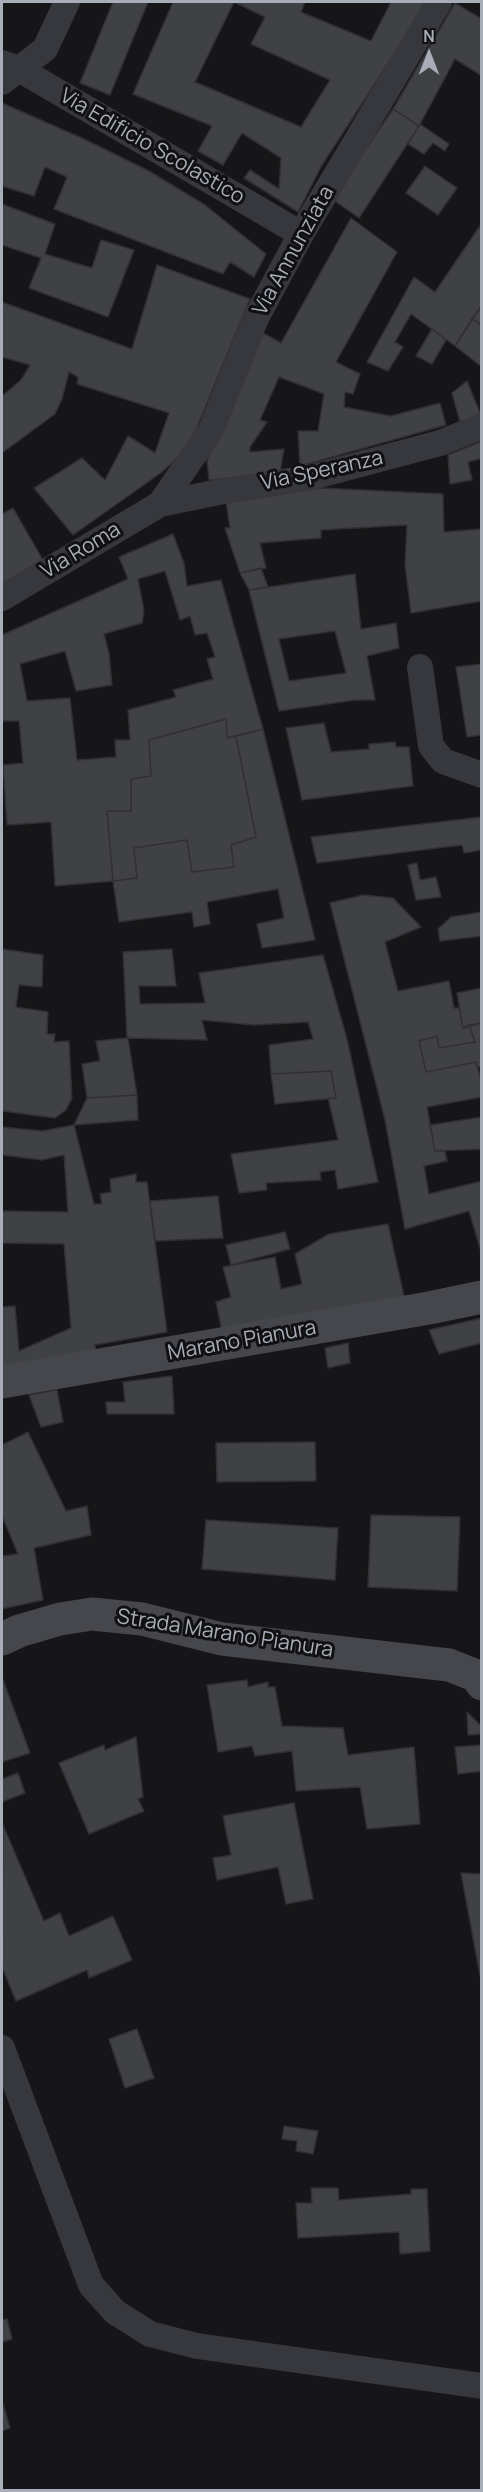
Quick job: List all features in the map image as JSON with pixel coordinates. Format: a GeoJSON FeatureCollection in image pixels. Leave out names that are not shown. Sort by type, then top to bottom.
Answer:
{"type":"FeatureCollection","features":[{"type":"Feature","properties":{"kind":"street"},"geometry":{"type":"LineString","coordinates":[[7,71],[45,49],[67,2]]}},
{"type":"Feature","properties":{"kind":"street","name":"Via Annunziata"},"geometry":{"type":"LineString","coordinates":[[160,504],[211,430],[256,318],[301,234],[438,2]]}},
{"type":"Feature","properties":{"kind":"street","name":"Via Edificio Scolastico"},"geometry":{"type":"LineString","coordinates":[[7,71],[301,234]]}},
{"type":"Feature","properties":{"kind":"street","name":"Via Speranza"},"geometry":{"type":"LineString","coordinates":[[160,504],[308,478],[440,443],[482,426]]}},
{"type":"Feature","properties":{"kind":"street","name":"Via Roma"},"geometry":{"type":"LineString","coordinates":[[2,598],[160,504]]}},
{"type":"Feature","properties":{"kind":"street"},"geometry":{"type":"LineString","coordinates":[[420,667],[431,746],[442,761],[482,775]]}},
{"type":"Feature","properties":{"kind":"street","name":"Marano Pianura"},"geometry":{"type":"LineString","coordinates":[[2,1382],[482,1297]]}},
{"type":"Feature","properties":{"kind":"street","name":"Strada Marano Pianura"},"geometry":{"type":"LineString","coordinates":[[2,1639],[19,1631],[60,1619],[92,1614],[142,1619],[222,1639],[449,1665],[477,1676],[482,1684]]}},
{"type":"Feature","properties":{"kind":"street"},"geometry":{"type":"LineString","coordinates":[[2,2048],[91,2285],[115,2312],[150,2334],[196,2346],[482,2386]]}},
{"type":"Feature","properties":{"kind":"building"},"geometry":{"type":"Polygon","coordinates":[[[113,2],[148,2],[110,95],[80,83],[113,2]]]}},
{"type":"Feature","properties":{"kind":"building"},"geometry":{"type":"Polygon","coordinates":[[[173,2],[234,2],[305,2],[301,12],[371,41],[391,2],[428,2],[322,165],[298,212],[244,178],[250,170],[279,189],[281,158],[242,133],[223,165],[198,151],[212,126],[133,94],[173,2]],[[234,2],[195,82],[301,127],[330,80],[251,44],[265,17],[234,2]]]}},
{"type":"Feature","properties":{"kind":"building"},"geometry":{"type":"Polygon","coordinates":[[[455,3],[482,19],[482,76],[455,59],[419,126],[393,109],[455,3]]]}},
{"type":"Feature","properties":{"kind":"building"},"geometry":{"type":"Polygon","coordinates":[[[2,103],[149,171],[205,205],[266,254],[254,277],[230,262],[223,274],[54,209],[67,177],[45,167],[34,196],[2,186],[2,103]]]}},
{"type":"Feature","properties":{"kind":"building"},"geometry":{"type":"Polygon","coordinates":[[[393,109],[419,126],[359,218],[332,199],[393,109]]]}},
{"type":"Feature","properties":{"kind":"building"},"geometry":{"type":"Polygon","coordinates":[[[420,124],[449,144],[445,151],[433,143],[424,154],[408,144],[420,124]]]}},
{"type":"Feature","properties":{"kind":"building"},"geometry":{"type":"Polygon","coordinates":[[[425,166],[457,188],[438,215],[406,193],[425,166]]]}},
{"type":"Feature","properties":{"kind":"building"},"geometry":{"type":"Polygon","coordinates":[[[2,204],[55,224],[45,254],[92,268],[101,240],[134,250],[108,317],[29,288],[41,258],[2,245],[2,204]]]}},
{"type":"Feature","properties":{"kind":"building"},"geometry":{"type":"Polygon","coordinates":[[[351,218],[397,252],[336,362],[360,374],[353,394],[345,392],[344,407],[391,416],[440,403],[446,425],[300,466],[298,431],[318,431],[324,394],[279,377],[260,420],[267,422],[250,447],[250,452],[284,449],[280,473],[209,480],[207,460],[263,333],[281,343],[351,218]]]}},
{"type":"Feature","properties":{"kind":"building"},"geometry":{"type":"Polygon","coordinates":[[[482,223],[482,305],[455,346],[411,314],[395,342],[403,347],[388,371],[367,362],[414,277],[435,292],[482,223]]]}},
{"type":"Feature","properties":{"kind":"building"},"geometry":{"type":"Polygon","coordinates":[[[157,265],[250,299],[189,447],[162,472],[73,535],[34,488],[82,458],[105,480],[128,436],[155,453],[169,413],[77,384],[78,377],[69,372],[62,399],[55,414],[2,453],[2,396],[21,380],[30,365],[2,357],[2,302],[132,349],[157,265]]]}},
{"type":"Feature","properties":{"kind":"building"},"geometry":{"type":"Polygon","coordinates":[[[482,305],[482,325],[472,319],[482,305]]]}},
{"type":"Feature","properties":{"kind":"building"},"geometry":{"type":"Polygon","coordinates":[[[472,319],[482,325],[482,367],[455,346],[472,319]]]}},
{"type":"Feature","properties":{"kind":"building"},"geometry":{"type":"Polygon","coordinates":[[[432,329],[446,340],[432,364],[416,356],[432,329]]]}},
{"type":"Feature","properties":{"kind":"building"},"geometry":{"type":"Polygon","coordinates":[[[467,381],[481,415],[460,422],[452,393],[467,381]]]}},
{"type":"Feature","properties":{"kind":"building"},"geometry":{"type":"Polygon","coordinates":[[[482,441],[482,458],[468,462],[472,480],[450,484],[448,455],[482,441]]]}},
{"type":"Feature","properties":{"kind":"building"},"geometry":{"type":"Polygon","coordinates":[[[322,488],[443,494],[444,532],[482,529],[482,601],[411,613],[405,564],[407,525],[321,530],[321,538],[260,543],[266,568],[240,573],[225,528],[230,528],[226,501],[322,488]]]}},
{"type":"Feature","properties":{"kind":"building"},"geometry":{"type":"Polygon","coordinates":[[[13,508],[43,560],[2,584],[2,514],[13,508]]]}},
{"type":"Feature","properties":{"kind":"building"},"geometry":{"type":"Polygon","coordinates":[[[173,534],[184,563],[187,586],[221,580],[263,729],[227,738],[226,719],[149,740],[151,776],[131,779],[131,811],[107,811],[113,881],[55,886],[51,822],[7,825],[3,765],[23,763],[19,721],[2,721],[2,635],[128,579],[119,557],[173,534]],[[165,571],[138,579],[144,611],[142,623],[104,634],[109,653],[112,685],[76,691],[65,651],[20,664],[27,701],[70,698],[77,760],[116,757],[115,740],[130,740],[128,710],[176,697],[173,690],[213,679],[207,659],[215,657],[207,633],[195,635],[190,616],[180,620],[165,571]]]}},
{"type":"Feature","properties":{"kind":"building"},"geometry":{"type":"Polygon","coordinates":[[[261,568],[268,587],[249,590],[240,573],[261,568]]]}},
{"type":"Feature","properties":{"kind":"building"},"geometry":{"type":"Polygon","coordinates":[[[355,574],[361,629],[396,623],[399,648],[367,656],[375,700],[355,700],[279,711],[249,590],[355,574]],[[335,631],[279,639],[289,681],[346,673],[335,631]]]}},
{"type":"Feature","properties":{"kind":"building"},"geometry":{"type":"Polygon","coordinates":[[[482,664],[482,735],[467,737],[456,667],[482,664]]]}},
{"type":"Feature","properties":{"kind":"building"},"geometry":{"type":"Polygon","coordinates":[[[226,719],[227,738],[236,736],[256,837],[231,845],[234,867],[192,872],[187,840],[134,848],[137,878],[113,881],[107,811],[131,811],[131,779],[151,776],[149,740],[226,719]]]}},
{"type":"Feature","properties":{"kind":"building"},"geometry":{"type":"Polygon","coordinates":[[[324,723],[331,752],[369,749],[369,744],[395,742],[396,747],[409,747],[413,786],[302,800],[286,728],[324,723]]]}},
{"type":"Feature","properties":{"kind":"building"},"geometry":{"type":"Polygon","coordinates":[[[263,729],[315,940],[262,948],[257,924],[284,918],[278,889],[207,902],[210,924],[194,927],[192,912],[119,922],[113,881],[137,878],[134,848],[187,840],[192,872],[234,867],[231,845],[256,837],[236,736],[263,729]]]}},
{"type":"Feature","properties":{"kind":"building"},"geometry":{"type":"Polygon","coordinates":[[[482,817],[482,850],[464,853],[462,845],[317,863],[311,837],[482,817]]]}},
{"type":"Feature","properties":{"kind":"building"},"geometry":{"type":"Polygon","coordinates":[[[417,863],[420,880],[436,877],[441,897],[416,900],[408,865],[417,863]]]}},
{"type":"Feature","properties":{"kind":"building"},"geometry":{"type":"Polygon","coordinates":[[[363,895],[393,898],[421,927],[385,942],[398,991],[449,981],[454,1008],[459,1008],[463,1028],[469,1025],[475,1042],[439,1048],[437,1036],[419,1041],[426,1072],[476,1062],[482,1082],[482,1097],[427,1107],[435,1151],[445,1151],[447,1161],[424,1166],[429,1194],[482,1181],[482,1255],[469,1211],[405,1229],[385,1120],[330,903],[363,895]]]}},
{"type":"Feature","properties":{"kind":"building"},"geometry":{"type":"Polygon","coordinates":[[[482,912],[482,936],[440,941],[438,929],[451,917],[482,912]]]}},
{"type":"Feature","properties":{"kind":"building"},"geometry":{"type":"Polygon","coordinates":[[[2,949],[43,955],[42,987],[19,985],[16,1007],[48,1012],[47,1034],[55,1034],[54,1042],[69,1041],[72,1098],[66,1110],[55,1118],[2,1111],[2,949]]]}},
{"type":"Feature","properties":{"kind":"building"},"geometry":{"type":"Polygon","coordinates":[[[172,949],[176,986],[139,986],[140,1004],[205,1003],[199,973],[323,955],[347,1039],[378,1182],[338,1189],[335,1170],[320,1172],[321,1180],[266,1183],[267,1190],[239,1193],[231,1154],[338,1140],[328,1098],[336,1098],[331,1071],[271,1074],[269,1045],[313,1039],[308,1022],[254,1025],[202,1020],[207,1040],[128,1038],[137,1095],[87,1098],[82,1064],[100,1061],[96,1041],[127,1038],[123,952],[172,949]]]}},
{"type":"Feature","properties":{"kind":"building"},"geometry":{"type":"Polygon","coordinates":[[[482,988],[482,1023],[463,1028],[457,993],[482,988]]]}},
{"type":"Feature","properties":{"kind":"building"},"geometry":{"type":"Polygon","coordinates":[[[482,1023],[482,1066],[477,1068],[476,1062],[426,1072],[419,1041],[437,1036],[439,1048],[475,1042],[469,1025],[482,1023]]]}},
{"type":"Feature","properties":{"kind":"building"},"geometry":{"type":"Polygon","coordinates":[[[331,1071],[336,1098],[275,1104],[271,1074],[331,1071]]]}},
{"type":"Feature","properties":{"kind":"building"},"geometry":{"type":"Polygon","coordinates":[[[137,1095],[138,1120],[74,1125],[87,1098],[137,1095]]]}},
{"type":"Feature","properties":{"kind":"building"},"geometry":{"type":"Polygon","coordinates":[[[482,1117],[482,1149],[435,1151],[430,1125],[482,1117]]]}},
{"type":"Feature","properties":{"kind":"building"},"geometry":{"type":"Polygon","coordinates":[[[74,1125],[94,1204],[102,1204],[100,1194],[111,1192],[110,1179],[136,1174],[136,1182],[147,1182],[167,1332],[95,1345],[97,1357],[2,1374],[2,1307],[15,1306],[19,1351],[71,1328],[64,1244],[2,1243],[2,1211],[68,1212],[64,1155],[42,1160],[2,1155],[2,1127],[42,1131],[74,1125]]]}},
{"type":"Feature","properties":{"kind":"building"},"geometry":{"type":"Polygon","coordinates":[[[218,1196],[223,1238],[155,1241],[150,1201],[218,1196]]]}},
{"type":"Feature","properties":{"kind":"building"},"geometry":{"type":"Polygon","coordinates":[[[388,1224],[406,1305],[223,1336],[216,1302],[231,1297],[223,1267],[275,1257],[281,1289],[302,1284],[295,1254],[329,1234],[388,1224]]]}},
{"type":"Feature","properties":{"kind":"building"},"geometry":{"type":"Polygon","coordinates":[[[285,1232],[290,1249],[231,1265],[226,1245],[285,1232]]]}},
{"type":"Feature","properties":{"kind":"building"},"geometry":{"type":"Polygon","coordinates":[[[482,1318],[482,1343],[439,1354],[429,1330],[482,1318]]]}},
{"type":"Feature","properties":{"kind":"building"},"geometry":{"type":"Polygon","coordinates":[[[348,1343],[350,1363],[328,1368],[325,1348],[348,1343]]]}},
{"type":"Feature","properties":{"kind":"building"},"geometry":{"type":"Polygon","coordinates":[[[172,1376],[174,1414],[107,1414],[106,1402],[125,1402],[123,1382],[172,1376]]]}},
{"type":"Feature","properties":{"kind":"building"},"geometry":{"type":"Polygon","coordinates":[[[57,1390],[63,1422],[41,1427],[29,1395],[57,1390]]]}},
{"type":"Feature","properties":{"kind":"building"},"geometry":{"type":"Polygon","coordinates":[[[28,1432],[66,1511],[87,1506],[91,1535],[34,1548],[43,1600],[2,1609],[2,1556],[18,1554],[2,1516],[2,1445],[28,1432]]]}},
{"type":"Feature","properties":{"kind":"building"},"geometry":{"type":"Polygon","coordinates":[[[315,1442],[316,1481],[217,1482],[216,1443],[315,1442]]]}},
{"type":"Feature","properties":{"kind":"building"},"geometry":{"type":"Polygon","coordinates":[[[371,1515],[460,1517],[457,1591],[368,1587],[371,1515]]]}},
{"type":"Feature","properties":{"kind":"building"},"geometry":{"type":"Polygon","coordinates":[[[206,1520],[338,1528],[335,1580],[202,1569],[206,1520]]]}},
{"type":"Feature","properties":{"kind":"building"},"geometry":{"type":"Polygon","coordinates":[[[2,1677],[30,1753],[2,1762],[2,1677]]]}},
{"type":"Feature","properties":{"kind":"building"},"geometry":{"type":"Polygon","coordinates":[[[247,1680],[248,1687],[268,1682],[268,1687],[275,1687],[282,1726],[343,1728],[348,1755],[414,1747],[420,1824],[367,1829],[360,1787],[296,1791],[292,1751],[255,1756],[252,1746],[218,1752],[207,1685],[247,1680]]]}},
{"type":"Feature","properties":{"kind":"building"},"geometry":{"type":"Polygon","coordinates":[[[467,1712],[482,1727],[482,1734],[468,1735],[467,1712]]]}},
{"type":"Feature","properties":{"kind":"building"},"geometry":{"type":"Polygon","coordinates":[[[136,1737],[143,1797],[138,1799],[144,1811],[89,1834],[59,1763],[104,1745],[105,1750],[136,1737]]]}},
{"type":"Feature","properties":{"kind":"building"},"geometry":{"type":"Polygon","coordinates":[[[482,1745],[482,1771],[458,1774],[455,1747],[482,1745]]]}},
{"type":"Feature","properties":{"kind":"building"},"geometry":{"type":"Polygon","coordinates":[[[18,1773],[25,1793],[2,1802],[2,1779],[18,1773]]]}},
{"type":"Feature","properties":{"kind":"building"},"geometry":{"type":"Polygon","coordinates":[[[294,1803],[313,1899],[286,1904],[278,1867],[217,1880],[213,1858],[231,1855],[223,1816],[294,1803]]]}},
{"type":"Feature","properties":{"kind":"building"},"geometry":{"type":"Polygon","coordinates":[[[3,1825],[44,1921],[60,1913],[69,1936],[113,1916],[132,1960],[89,1978],[87,1970],[16,2001],[2,1967],[3,1825]]]}},
{"type":"Feature","properties":{"kind":"building"},"geometry":{"type":"Polygon","coordinates":[[[461,1873],[482,1874],[482,1976],[480,1976],[461,1873]]]}},
{"type":"Feature","properties":{"kind":"building"},"geometry":{"type":"Polygon","coordinates":[[[137,2029],[154,2078],[125,2088],[109,2039],[137,2029]]]}},
{"type":"Feature","properties":{"kind":"building"},"geometry":{"type":"Polygon","coordinates":[[[284,2126],[318,2131],[313,2154],[296,2151],[297,2141],[282,2139],[284,2126]]]}},
{"type":"Feature","properties":{"kind":"building"},"geometry":{"type":"Polygon","coordinates":[[[311,2188],[338,2188],[339,2200],[411,2194],[411,2189],[427,2189],[430,2251],[400,2254],[399,2232],[298,2238],[296,2203],[312,2203],[311,2188]]]}},
{"type":"Feature","properties":{"kind":"building"},"geometry":{"type":"Polygon","coordinates":[[[7,2319],[12,2339],[2,2342],[2,2320],[7,2319]]]}},
{"type":"Feature","properties":{"kind":"building"},"geometry":{"type":"Polygon","coordinates":[[[2,2401],[10,2428],[2,2431],[2,2401]]]}}]}
